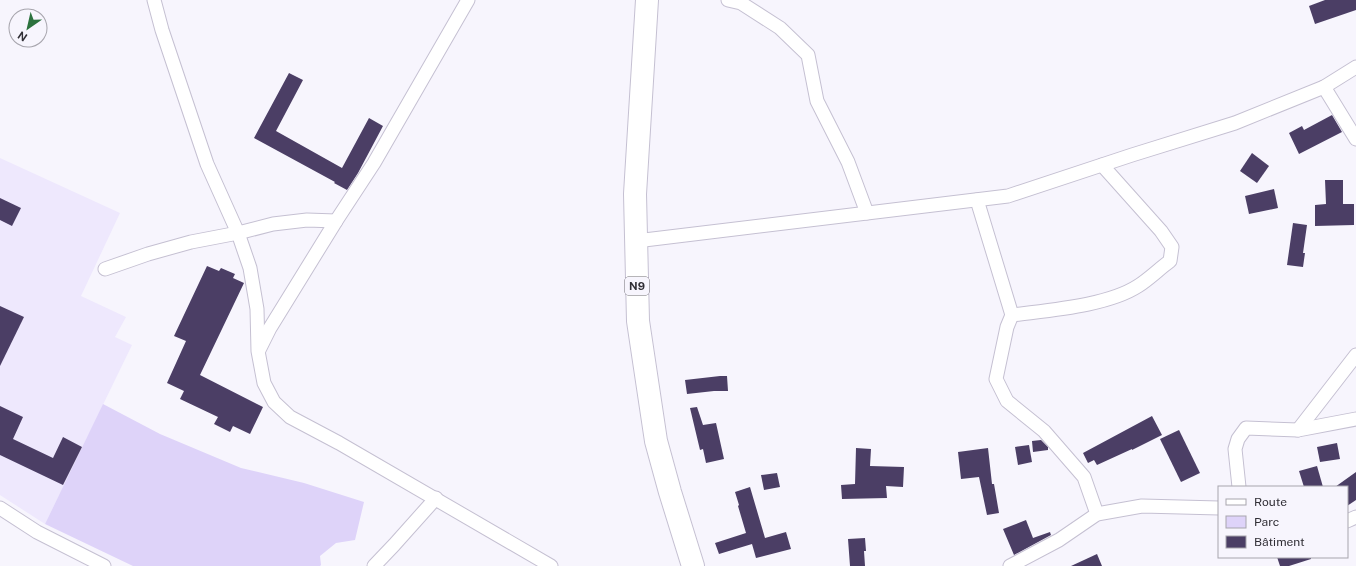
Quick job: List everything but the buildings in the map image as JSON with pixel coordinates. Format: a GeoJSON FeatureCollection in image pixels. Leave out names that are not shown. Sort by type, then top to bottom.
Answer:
{"type":"FeatureCollection","features":[{"type":"Feature","properties":{"kind":"highway","name":"N9"},"geometry":{"type":"LineString","coordinates":[[646,0],[635,194],[638,321],[656,441],[693,566]]}},
{"type":"Feature","properties":{"kind":"street"},"geometry":{"type":"LineString","coordinates":[[154,0],[162,30],[208,164],[238,234],[250,268],[257,309],[258,351],[264,383],[274,402],[290,417],[340,443],[551,566]]}},
{"type":"Feature","properties":{"kind":"street"},"geometry":{"type":"LineString","coordinates":[[258,351],[270,328],[336,221],[374,163],[468,0]]}},
{"type":"Feature","properties":{"kind":"street"},"geometry":{"type":"LineString","coordinates":[[728,0],[741,3],[780,28],[808,55],[818,101],[848,162],[868,213]]}},
{"type":"Feature","properties":{"kind":"street"},"geometry":{"type":"LineString","coordinates":[[636,241],[1008,196],[1236,123],[1324,87],[1356,67]]}},
{"type":"Feature","properties":{"kind":"street"},"geometry":{"type":"LineString","coordinates":[[1324,87],[1356,139]]}},
{"type":"Feature","properties":{"kind":"street"},"geometry":{"type":"LineString","coordinates":[[1012,315],[1072,307],[1113,298],[1138,286],[1170,261],[1172,247],[1161,231],[1102,165]]}},
{"type":"Feature","properties":{"kind":"street"},"geometry":{"type":"LineString","coordinates":[[977,200],[1012,315],[1007,327],[996,379],[1007,401],[1044,431],[1084,477],[1097,514]]}},
{"type":"Feature","properties":{"kind":"street"},"geometry":{"type":"LineString","coordinates":[[105,269],[148,254],[191,242],[238,234],[274,224],[307,220],[336,221]]}},
{"type":"Feature","properties":{"kind":"street"},"geometry":{"type":"LineString","coordinates":[[1298,430],[1356,355]]}},
{"type":"Feature","properties":{"kind":"street"},"geometry":{"type":"LineString","coordinates":[[1239,486],[1235,449],[1238,439],[1246,428],[1298,430],[1356,419]]}},
{"type":"Feature","properties":{"kind":"street"},"geometry":{"type":"LineString","coordinates":[[374,566],[436,498]]}},
{"type":"Feature","properties":{"kind":"street"},"geometry":{"type":"LineString","coordinates":[[1010,566],[1059,540],[1097,514],[1142,506],[1218,508]]}},
{"type":"Feature","properties":{"kind":"street"},"geometry":{"type":"LineString","coordinates":[[0,508],[37,532],[104,566]]}},
{"type":"Feature","properties":{"kind":"shaded area"},"geometry":{"type":"Polygon","coordinates":[[[0,158],[120,213],[81,296],[126,317],[115,337],[132,345],[45,524],[0,495],[0,158]]]}},
{"type":"Feature","properties":{"kind":"green space"},"geometry":{"type":"Polygon","coordinates":[[[103,404],[160,434],[241,468],[304,483],[364,502],[355,540],[336,543],[320,556],[320,566],[133,566],[45,524],[103,404]]]}}]}
